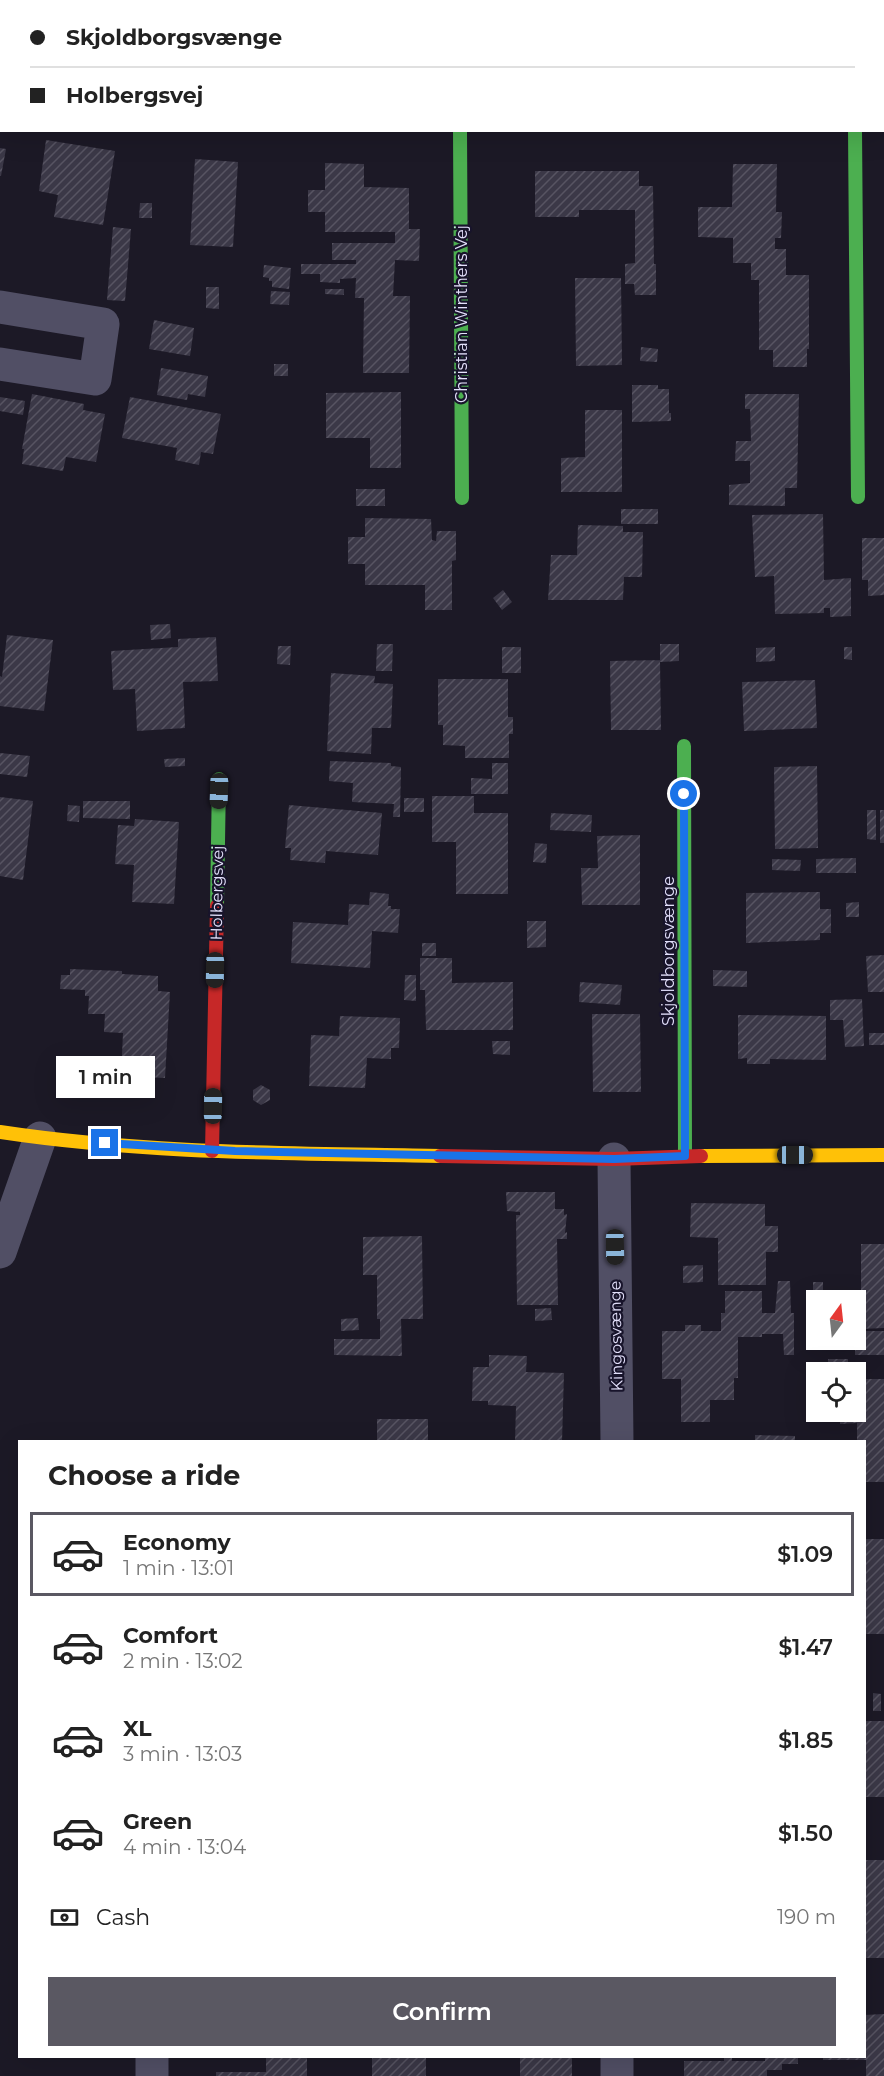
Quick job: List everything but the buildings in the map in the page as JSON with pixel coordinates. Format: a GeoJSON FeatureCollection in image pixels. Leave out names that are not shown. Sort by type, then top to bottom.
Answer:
{"type":"FeatureCollection","features":[{"type":"Feature","properties":{"kind":"street","name":"Christian Winthers Vej"},"geometry":{"type":"LineString","coordinates":[[460,132],[462,498]]}},
{"type":"Feature","properties":{"kind":"street"},"geometry":{"type":"LineString","coordinates":[[855,132],[858,497]]}},
{"type":"Feature","properties":{"kind":"street"},"geometry":{"type":"LineString","coordinates":[[0,307],[103,324],[94,380],[0,364]]}},
{"type":"Feature","properties":{"kind":"street","name":"Skjoldborgsvænge"},"geometry":{"type":"LineString","coordinates":[[684,747],[685,1156]]}},
{"type":"Feature","properties":{"kind":"street","name":"Holbergsvej"},"geometry":{"type":"LineString","coordinates":[[212,1151],[219,779]]}},
{"type":"Feature","properties":{"kind":"street"},"geometry":{"type":"LineString","coordinates":[[0,1132],[40,1138],[212,1151],[614,1159],[685,1156],[884,1155]]}},
{"type":"Feature","properties":{"kind":"street"},"geometry":{"type":"LineString","coordinates":[[0,1252],[40,1138]]}},
{"type":"Feature","properties":{"kind":"street","name":"Kingosvænge"},"geometry":{"type":"LineString","coordinates":[[614,1159],[617,1440]]}},
{"type":"Feature","properties":{"kind":"street"},"geometry":{"type":"LineString","coordinates":[[152,2076],[153,2058]]}},
{"type":"Feature","properties":{"kind":"street"},"geometry":{"type":"LineString","coordinates":[[617,2058],[618,2076]]}},
{"type":"Feature","properties":{"kind":"traffic: fast"},"geometry":{"type":"LineString","coordinates":[[460,132],[462,498]]}},
{"type":"Feature","properties":{"kind":"traffic: fast"},"geometry":{"type":"LineString","coordinates":[[855,132],[858,497]]}},
{"type":"Feature","properties":{"kind":"traffic: fast"},"geometry":{"type":"LineString","coordinates":[[684,746],[685,1156]]}},
{"type":"Feature","properties":{"kind":"traffic: fast"},"geometry":{"type":"LineString","coordinates":[[217,906],[219,779]]}},
{"type":"Feature","properties":{"kind":"traffic: slow"},"geometry":{"type":"LineString","coordinates":[[0,1132],[109,1145],[274,1153],[440,1156]]}},
{"type":"Feature","properties":{"kind":"traffic: slow"},"geometry":{"type":"LineString","coordinates":[[701,1156],[884,1155]]}},
{"type":"Feature","properties":{"kind":"traffic: jam"},"geometry":{"type":"LineString","coordinates":[[212,1151],[217,906]]}},
{"type":"Feature","properties":{"kind":"traffic: jam"},"geometry":{"type":"LineString","coordinates":[[440,1156],[614,1159],[701,1156]]}},
{"type":"Feature","properties":{"kind":"route"},"geometry":{"type":"LineString","coordinates":[[105,1143],[212,1151],[614,1159],[685,1156],[684,794]]}}]}
